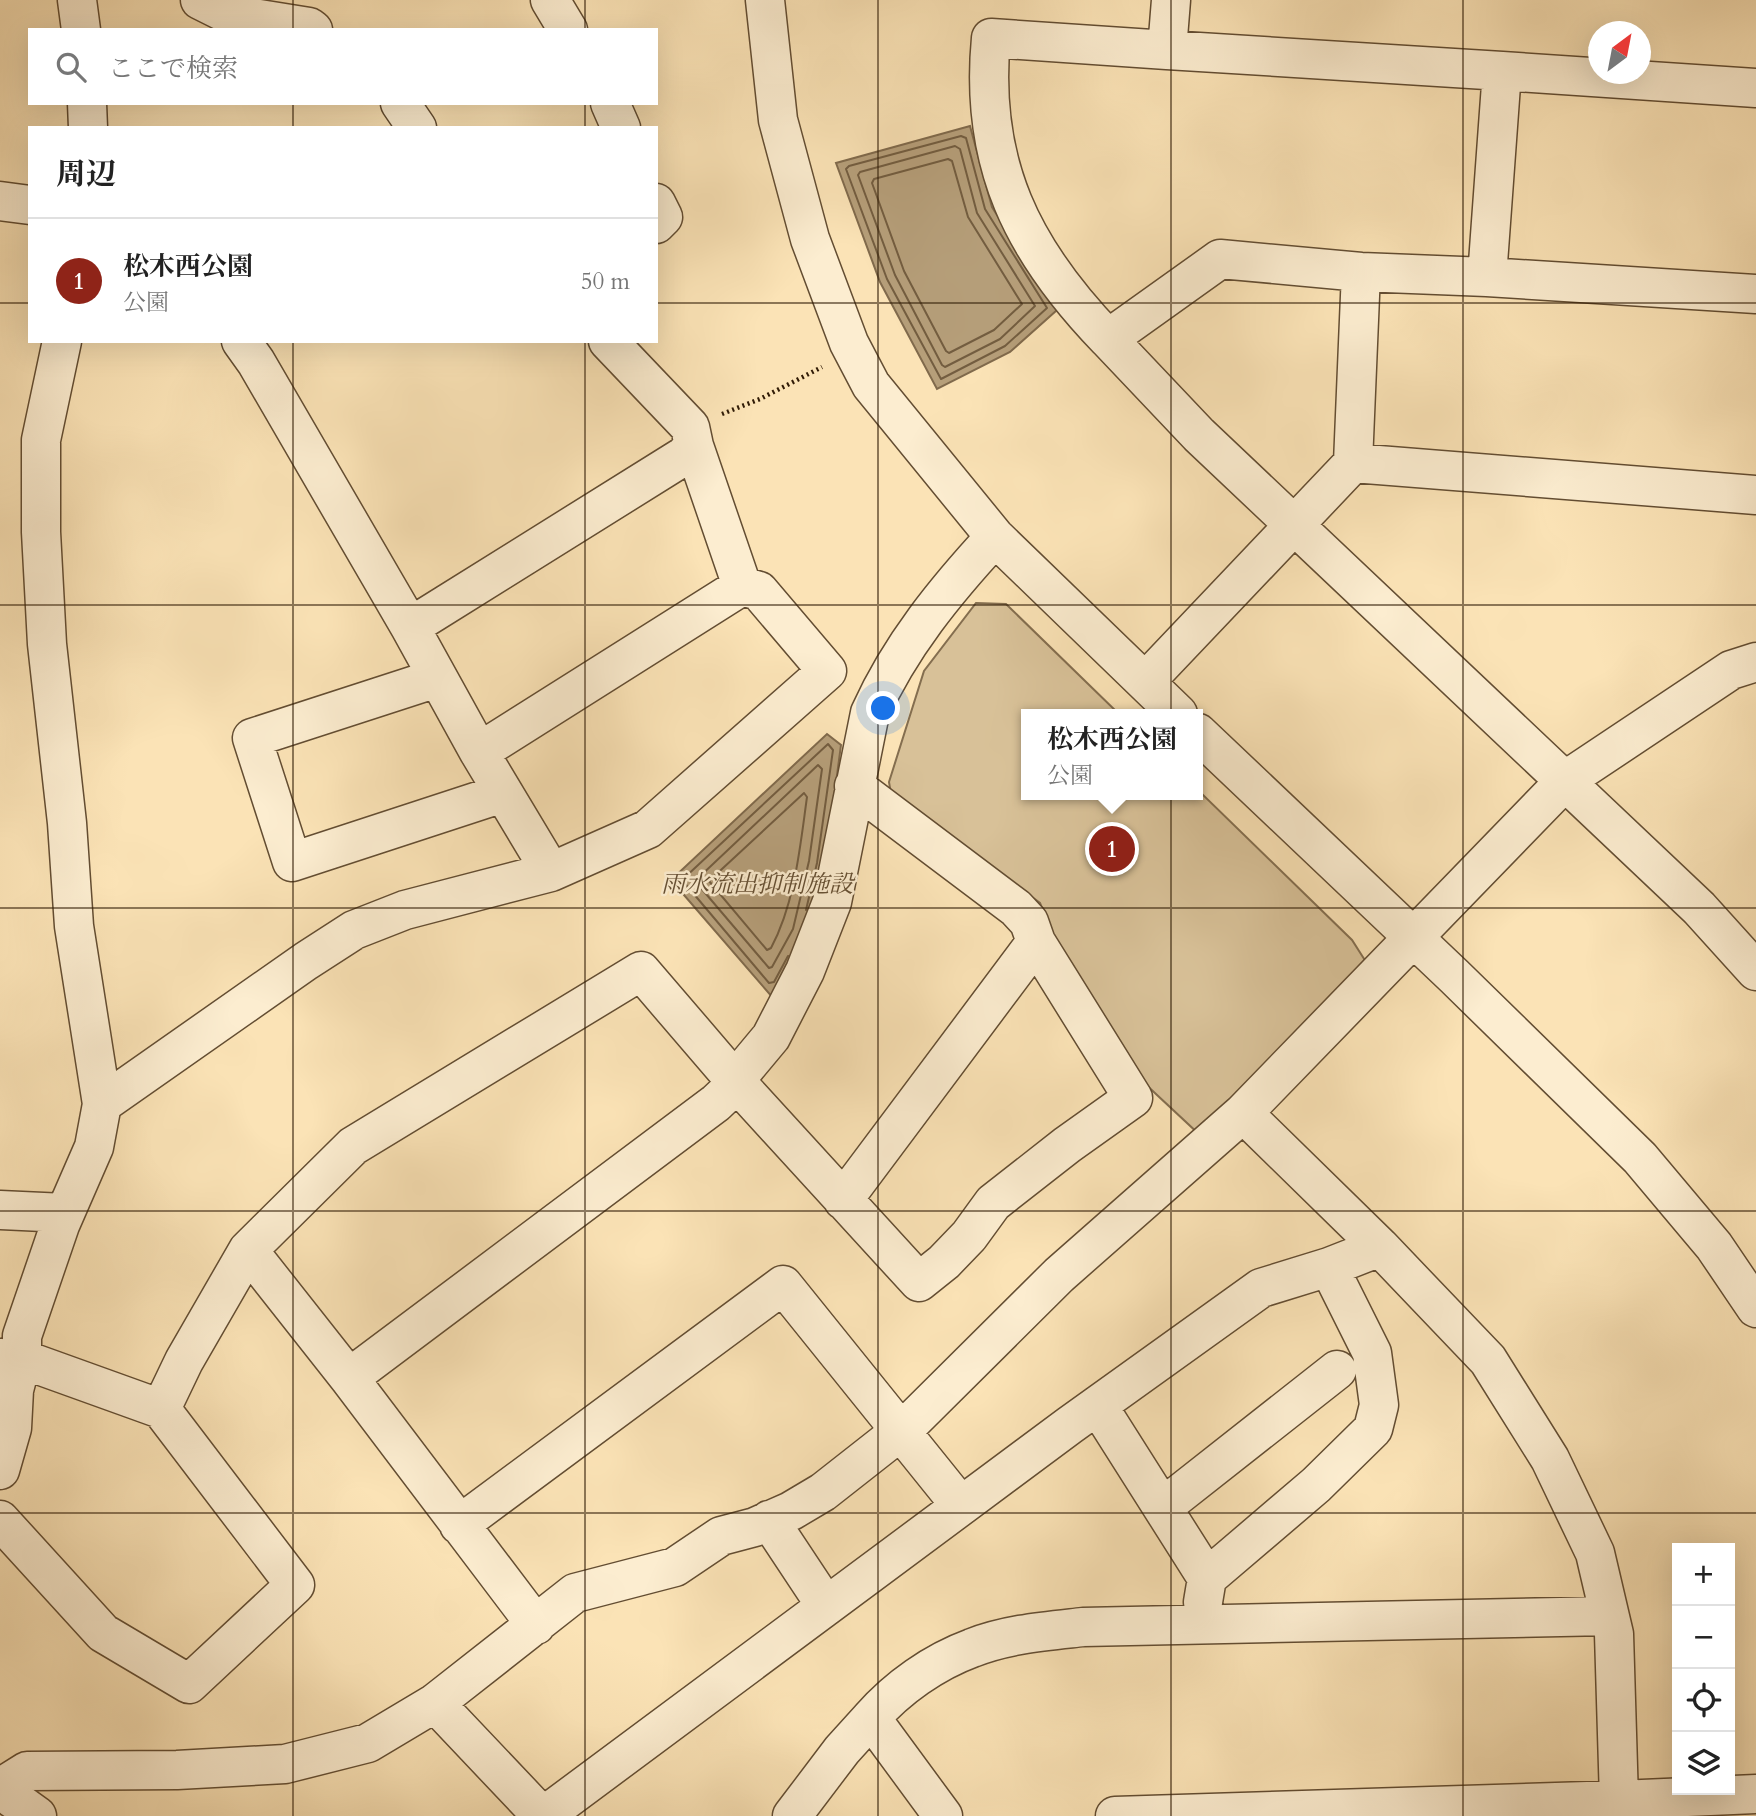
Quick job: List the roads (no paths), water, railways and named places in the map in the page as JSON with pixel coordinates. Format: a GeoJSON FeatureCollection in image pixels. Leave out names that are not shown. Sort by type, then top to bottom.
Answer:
{"type":"FeatureCollection","features":[{"type":"Feature","properties":{"kind":"street"},"geometry":{"type":"LineString","coordinates":[[77,0],[81,28]]}},
{"type":"Feature","properties":{"kind":"street"},"geometry":{"type":"LineString","coordinates":[[200,0],[228,14],[310,28]]}},
{"type":"Feature","properties":{"kind":"street"},"geometry":{"type":"LineString","coordinates":[[551,0],[567,28]]}},
{"type":"Feature","properties":{"kind":"street"},"geometry":{"type":"LineString","coordinates":[[765,0],[778,120],[810,239],[849,343],[872,385],[995,537],[1173,709]]}},
{"type":"Feature","properties":{"kind":"street"},"geometry":{"type":"LineString","coordinates":[[1167,50],[1171,0]]}},
{"type":"Feature","properties":{"kind":"street"},"geometry":{"type":"LineString","coordinates":[[1756,88],[991,38],[987,76],[990,114],[1007,190],[1021,221],[1049,269],[1108,339],[1199,435],[1699,908],[1756,971]]}},
{"type":"Feature","properties":{"kind":"street"},"geometry":{"type":"LineString","coordinates":[[1487,277],[1502,71]]}},
{"type":"Feature","properties":{"kind":"street"},"geometry":{"type":"LineString","coordinates":[[87,105],[88,126]]}},
{"type":"Feature","properties":{"kind":"street"},"geometry":{"type":"LineString","coordinates":[[401,105],[416,126]]}},
{"type":"Feature","properties":{"kind":"street"},"geometry":{"type":"LineString","coordinates":[[611,105],[620,126]]}},
{"type":"Feature","properties":{"kind":"street"},"geometry":{"type":"LineString","coordinates":[[0,201],[28,205]]}},
{"type":"Feature","properties":{"kind":"street"},"geometry":{"type":"LineString","coordinates":[[658,207],[663,217],[658,222]]}},
{"type":"Feature","properties":{"kind":"street"},"geometry":{"type":"LineString","coordinates":[[1108,339],[1220,259],[1361,272],[1756,294]]}},
{"type":"Feature","properties":{"kind":"street"},"geometry":{"type":"LineString","coordinates":[[1145,682],[1353,463],[1361,272]]}},
{"type":"Feature","properties":{"kind":"street"},"geometry":{"type":"LineString","coordinates":[[0,1470],[12,1428],[14,1390],[11,1358],[23,1336],[65,1213],[94,1147],[102,1104],[74,926],[67,823],[47,644],[41,546],[41,440],[62,343]]}},
{"type":"Feature","properties":{"kind":"street"},"geometry":{"type":"LineString","coordinates":[[242,343],[256,362],[410,627],[479,752],[551,872]]}},
{"type":"Feature","properties":{"kind":"street"},"geometry":{"type":"LineString","coordinates":[[610,343],[692,436],[742,586]]}},
{"type":"Feature","properties":{"kind":"street"},"geometry":{"type":"LineString","coordinates":[[410,627],[684,456],[692,436]]}},
{"type":"Feature","properties":{"kind":"street"},"geometry":{"type":"LineString","coordinates":[[1353,463],[1756,495]]}},
{"type":"Feature","properties":{"kind":"street"},"geometry":{"type":"LineString","coordinates":[[349,1378],[716,1103],[737,1083],[741,1073],[771,1037],[805,971],[832,902],[870,713],[881,688],[921,625],[954,581],[995,537]]}},
{"type":"Feature","properties":{"kind":"street"},"geometry":{"type":"LineString","coordinates":[[102,1104],[354,930],[405,910],[551,872],[648,828],[827,671],[759,591],[742,586],[479,752]]}},
{"type":"Feature","properties":{"kind":"street"},"geometry":{"type":"LineString","coordinates":[[37,1816],[3,1792],[27,1771],[177,1770],[285,1764],[368,1742],[435,1703],[575,1593],[676,1567],[721,1536],[769,1520],[823,1492],[901,1431],[1059,1275],[1243,1113],[1566,780],[1731,670],[1756,662]]}},
{"type":"Feature","properties":{"kind":"street"},"geometry":{"type":"LineString","coordinates":[[437,678],[252,738],[292,862],[503,793]]}},
{"type":"Feature","properties":{"kind":"street"},"geometry":{"type":"LineString","coordinates":[[1203,738],[1640,1158],[1714,1246],[1756,1308]]}},
{"type":"Feature","properties":{"kind":"street"},"geometry":{"type":"LineString","coordinates":[[160,1409],[184,1361],[248,1250],[353,1146],[641,971],[737,1083],[919,1282],[970,1236],[993,1203],[1133,1098],[1036,942],[1029,922],[1016,908],[854,786]]}},
{"type":"Feature","properties":{"kind":"street"},"geometry":{"type":"LineString","coordinates":[[843,1200],[1036,942]]}},
{"type":"Feature","properties":{"kind":"street"},"geometry":{"type":"LineString","coordinates":[[1243,1113],[1380,1247],[1488,1360],[1544,1448],[1595,1553],[1614,1634],[1619,1800]]}},
{"type":"Feature","properties":{"kind":"street"},"geometry":{"type":"LineString","coordinates":[[0,1210],[65,1213]]}},
{"type":"Feature","properties":{"kind":"street"},"geometry":{"type":"LineString","coordinates":[[435,1703],[543,1816],[961,1506],[1261,1288],[1329,1267],[1380,1247]]}},
{"type":"Feature","properties":{"kind":"street"},"geometry":{"type":"LineString","coordinates":[[248,1250],[349,1378],[536,1625]]}},
{"type":"Feature","properties":{"kind":"street"},"geometry":{"type":"LineString","coordinates":[[1198,1625],[1207,1578],[1316,1485],[1373,1429],[1379,1405],[1372,1353],[1329,1267]]}},
{"type":"Feature","properties":{"kind":"street"},"geometry":{"type":"LineString","coordinates":[[459,1525],[783,1285],[961,1506]]}},
{"type":"Feature","properties":{"kind":"street"},"geometry":{"type":"LineString","coordinates":[[0,1520],[103,1633],[189,1685],[295,1585],[160,1409],[11,1358]]}},
{"type":"Feature","properties":{"kind":"street"},"geometry":{"type":"LineString","coordinates":[[1163,1507],[1337,1370]]}},
{"type":"Feature","properties":{"kind":"street"},"geometry":{"type":"LineString","coordinates":[[1098,1406],[1207,1578]]}},
{"type":"Feature","properties":{"kind":"street"},"geometry":{"type":"LineString","coordinates":[[769,1520],[827,1606]]}},
{"type":"Feature","properties":{"kind":"street"},"geometry":{"type":"LineString","coordinates":[[792,1816],[842,1750],[899,1689],[972,1648],[1032,1633],[1083,1627],[1609,1616]]}},
{"type":"Feature","properties":{"kind":"street"},"geometry":{"type":"LineString","coordinates":[[871,1718],[943,1816]]}},
{"type":"Feature","properties":{"kind":"street"},"geometry":{"type":"LineString","coordinates":[[1115,1816],[1756,1794]]}},
{"type":"Feature","properties":{"kind":"water"},"geometry":{"type":"Polygon","coordinates":[[[970,126],[992,207],[1057,310],[1010,352],[937,389],[880,282],[836,163],[970,126]]]}},
{"type":"Feature","properties":{"kind":"water","name":"雨水流出抑制施設"},"geometry":{"type":"Polygon","coordinates":[[[827,734],[841,745],[834,798],[808,935],[773,998],[671,880],[827,734]]]}},
{"type":"Feature","properties":{"kind":"place","name":"松木西公園"},"geometry":{"type":"Point","coordinates":[1112,849]}}]}
